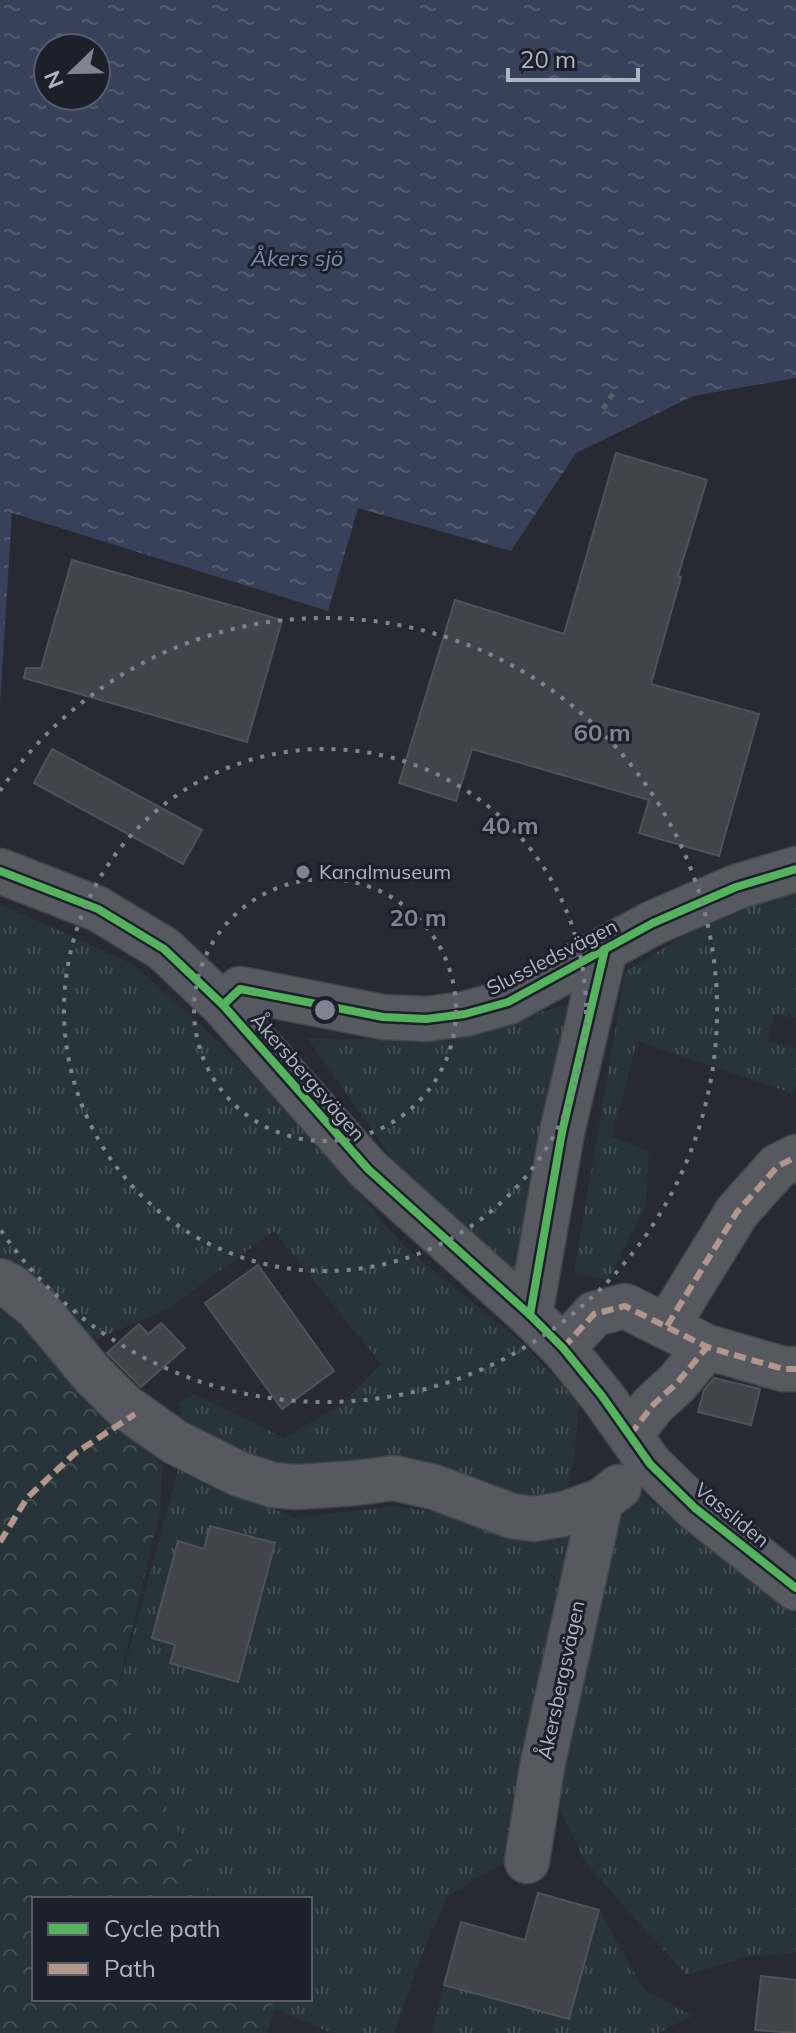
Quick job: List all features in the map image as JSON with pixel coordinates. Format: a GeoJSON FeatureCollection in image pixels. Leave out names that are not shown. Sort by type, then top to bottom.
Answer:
{"type":"FeatureCollection","features":[{"type":"Feature","properties":{"kind":"street","name":"Slussledsvägen"},"geometry":{"type":"LineString","coordinates":[[223,1005],[240,989],[383,1017],[426,1019],[465,1014],[508,1002],[653,923],[736,887],[796,869]]}},
{"type":"Feature","properties":{"kind":"street","name":"Åkersbergsvägen"},"geometry":{"type":"LineString","coordinates":[[0,871],[98,909],[164,949],[223,1005],[368,1169],[563,1348],[640,1450]]}},
{"type":"Feature","properties":{"kind":"street"},"geometry":{"type":"LineString","coordinates":[[530,1315],[562,1132],[605,949]]}},
{"type":"Feature","properties":{"kind":"street"},"geometry":{"type":"LineString","coordinates":[[667,1326],[737,1212],[778,1166],[796,1157]]}},
{"type":"Feature","properties":{"kind":"street"},"geometry":{"type":"LineString","coordinates":[[0,1281],[37,1308],[93,1375],[124,1406],[175,1442],[239,1474],[273,1485],[298,1487],[394,1478],[434,1487],[512,1516],[534,1519],[564,1514],[601,1501],[640,1450],[653,1405],[677,1383],[707,1347]]}},
{"type":"Feature","properties":{"kind":"street"},"geometry":{"type":"LineString","coordinates":[[563,1348],[594,1314],[625,1306],[707,1347],[783,1369],[796,1369]]}},
{"type":"Feature","properties":{"kind":"street","name":"Vassliden"},"geometry":{"type":"LineString","coordinates":[[640,1450],[695,1508],[796,1588]]}},
{"type":"Feature","properties":{"kind":"street","name":"Åkersbergsvägen"},"geometry":{"type":"LineString","coordinates":[[527,1861],[543,1762],[601,1501]]}},
{"type":"Feature","properties":{"kind":"path"},"geometry":{"type":"LineString","coordinates":[[603,409],[616,389]]}},
{"type":"Feature","properties":{"kind":"green space"},"geometry":{"type":"Polygon","coordinates":[[[796,890],[796,1018],[774,1014],[768,1041],[796,1048],[796,1085],[792,1095],[637,1041],[612,1137],[649,1151],[646,1205],[608,1280],[574,1273],[625,972],[721,913],[796,890]]]}},
{"type":"Feature","properties":{"kind":"green space"},"geometry":{"type":"Polygon","coordinates":[[[0,904],[133,964],[228,1050],[301,1125],[404,1246],[524,1344],[579,1404],[568,1487],[535,1498],[280,1474],[181,1424],[179,1403],[194,1394],[284,1438],[341,1405],[381,1364],[274,1231],[167,1310],[89,1342],[40,1278],[0,1256],[0,904]]]}},
{"type":"Feature","properties":{"kind":"green space"},"geometry":{"type":"Polygon","coordinates":[[[576,1001],[521,1282],[400,1169],[307,1038],[450,1041],[576,1001]]]}},
{"type":"Feature","properties":{"kind":"green space"},"geometry":{"type":"Polygon","coordinates":[[[0,1311],[20,1321],[162,1465],[160,1510],[115,1701],[210,1897],[32,1897],[32,2001],[270,2001],[275,2009],[267,2033],[0,2033],[0,1311]]]}},
{"type":"Feature","properties":{"kind":"green space"},"geometry":{"type":"Polygon","coordinates":[[[178,1470],[295,1518],[396,1506],[581,1535],[515,1856],[448,1896],[422,1954],[394,2033],[331,2033],[275,2009],[270,2001],[312,2001],[312,1897],[210,1897],[115,1701],[178,1470]]]}},
{"type":"Feature","properties":{"kind":"green space"},"geometry":{"type":"Polygon","coordinates":[[[638,1491],[796,1615],[796,1953],[747,1957],[687,1975],[584,1860],[558,1805],[607,1516],[638,1491]]]}},
{"type":"Feature","properties":{"kind":"green space"},"geometry":{"type":"Polygon","coordinates":[[[599,1910],[643,1988],[692,2016],[658,2033],[432,2033],[444,1985],[569,2019],[599,1910]]]}},
{"type":"Feature","properties":{"kind":"water","name":"Åkers sjö"},"geometry":{"type":"Polygon","coordinates":[[[0,0],[796,0],[796,378],[693,396],[576,453],[511,551],[358,508],[328,611],[12,513],[0,706],[0,0]]]}},
{"type":"Feature","properties":{"kind":"building"},"geometry":{"type":"Polygon","coordinates":[[[616,453],[707,480],[678,576],[681,577],[651,684],[759,714],[719,856],[639,833],[649,800],[472,749],[456,801],[399,783],[455,600],[564,634],[616,453]]]}},
{"type":"Feature","properties":{"kind":"building"},"geometry":{"type":"Polygon","coordinates":[[[72,560],[282,620],[247,742],[24,678],[26,668],[41,668],[72,560]]]}},
{"type":"Feature","properties":{"kind":"building"},"geometry":{"type":"Polygon","coordinates":[[[52,749],[202,830],[183,864],[34,783],[52,749]]]}},
{"type":"Feature","properties":{"kind":"building"},"geometry":{"type":"Polygon","coordinates":[[[258,1265],[334,1371],[282,1409],[205,1303],[258,1265]]]}},
{"type":"Feature","properties":{"kind":"building"},"geometry":{"type":"Polygon","coordinates":[[[161,1323],[185,1348],[141,1387],[107,1353],[139,1324],[148,1334],[161,1323]]]}},
{"type":"Feature","properties":{"kind":"building"},"geometry":{"type":"Polygon","coordinates":[[[714,1378],[760,1389],[751,1425],[698,1412],[704,1390],[714,1378]]]}},
{"type":"Feature","properties":{"kind":"building"},"geometry":{"type":"Polygon","coordinates":[[[210,1526],[275,1543],[238,1682],[170,1663],[175,1645],[152,1638],[178,1541],[204,1549],[210,1526]]]}},
{"type":"Feature","properties":{"kind":"building"},"geometry":{"type":"Polygon","coordinates":[[[538,1893],[599,1910],[569,2019],[444,1985],[461,1922],[525,1940],[538,1893]]]}},
{"type":"Feature","properties":{"kind":"building"},"geometry":{"type":"Polygon","coordinates":[[[761,1976],[796,1980],[796,2033],[755,2030],[761,1976]]]}},
{"type":"Feature","properties":{"kind":"marked path"},"geometry":{"type":"LineString","coordinates":[[667,1326],[737,1212],[778,1166],[796,1157]]}},
{"type":"Feature","properties":{"kind":"marked path"},"geometry":{"type":"LineString","coordinates":[[563,1348],[594,1314],[625,1306],[707,1347],[783,1369],[796,1369]]}},
{"type":"Feature","properties":{"kind":"marked path"},"geometry":{"type":"LineString","coordinates":[[630,1435],[653,1405],[677,1383],[707,1347]]}},
{"type":"Feature","properties":{"kind":"marked path"},"geometry":{"type":"LineString","coordinates":[[0,1542],[27,1498],[74,1454],[135,1414]]}},
{"type":"Feature","properties":{"kind":"cycle path"},"geometry":{"type":"LineString","coordinates":[[223,1005],[240,989],[383,1017],[426,1019],[465,1014],[508,1002],[653,923],[736,887],[796,869]]}},
{"type":"Feature","properties":{"kind":"cycle path"},"geometry":{"type":"LineString","coordinates":[[0,871],[98,909],[164,949],[223,1005],[368,1169],[563,1348],[650,1464],[695,1508],[796,1588]]}},
{"type":"Feature","properties":{"kind":"cycle path"},"geometry":{"type":"LineString","coordinates":[[530,1315],[562,1132],[605,949]]}},
{"type":"Feature","properties":{"kind":"place","name":"Kanalmuseum"},"geometry":{"type":"Point","coordinates":[303,872]}}]}
